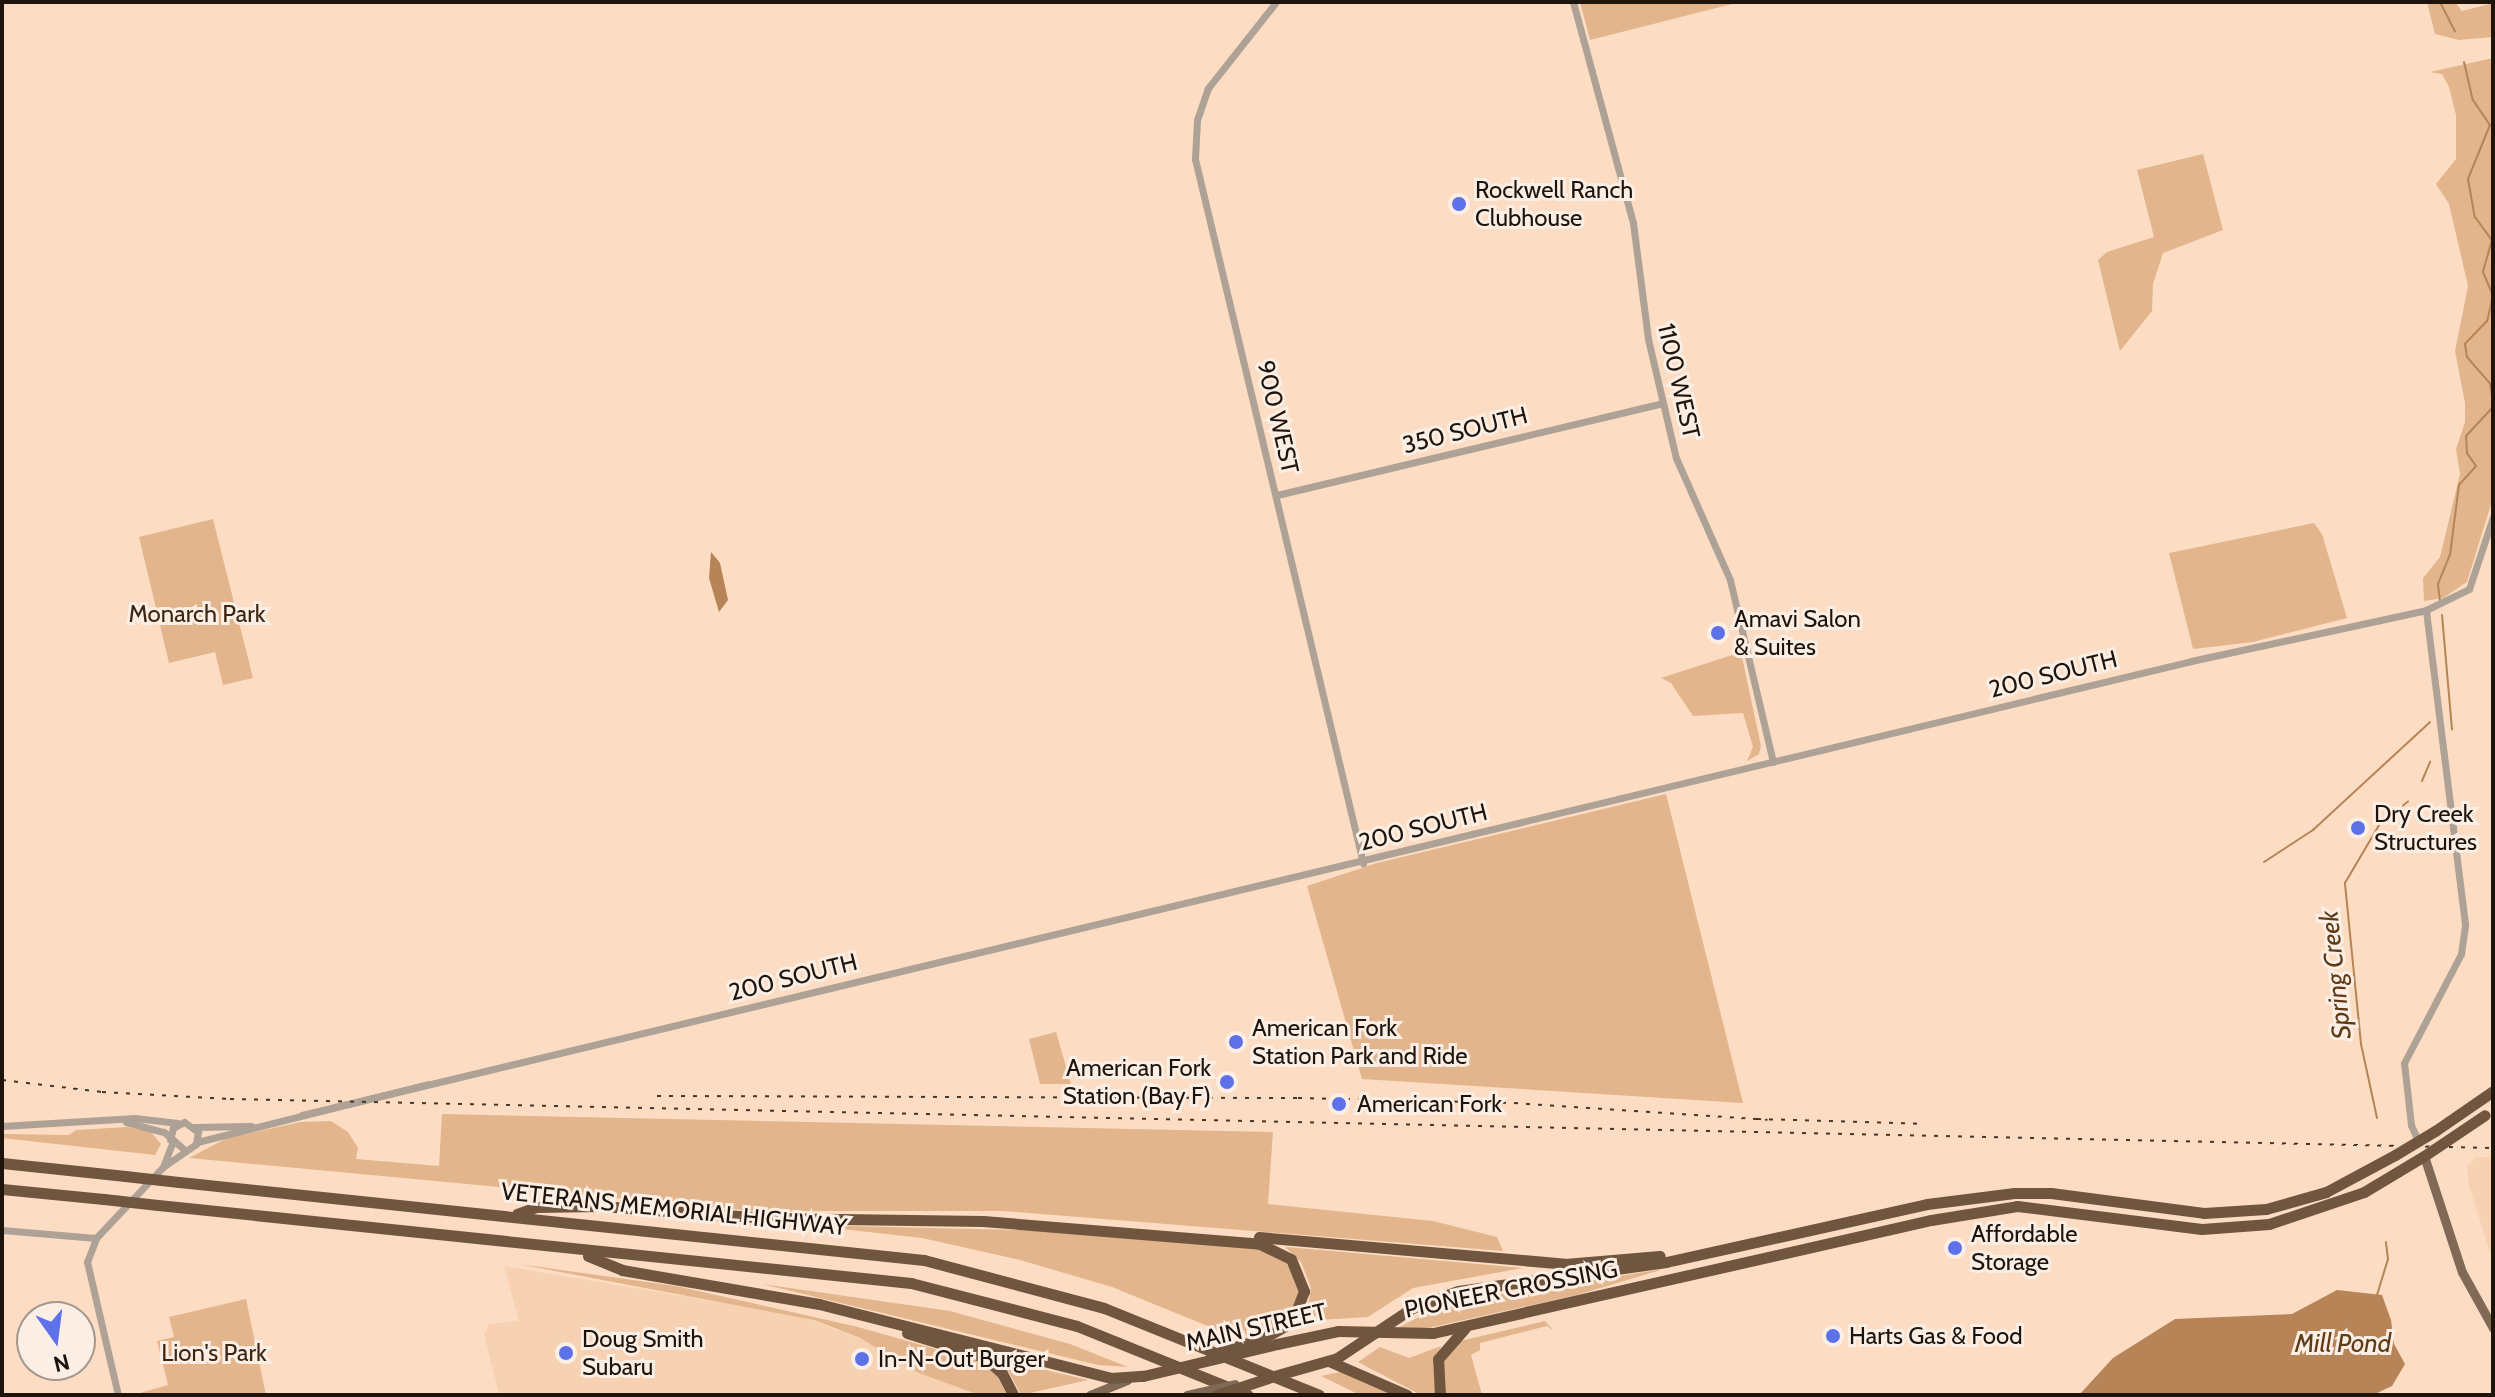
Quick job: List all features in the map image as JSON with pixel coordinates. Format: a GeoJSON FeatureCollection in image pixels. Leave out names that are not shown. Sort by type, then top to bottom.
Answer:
{"type":"FeatureCollection","features":[{"type":"Feature","properties":{"kind":"highway","name":"PIONEER CROSSING"},"geometry":{"type":"LineString","coordinates":[[1378,1333],[1412,1308],[1458,1291],[1646,1266],[1763,1243],[1927,1204],[2014,1193],[2051,1193],[2204,1213],[2266,1209],[2326,1192],[2375,1167],[2493,1091]]}},
{"type":"Feature","properties":{"kind":"highway","name":"PIONEER CROSSING"},"geometry":{"type":"LineString","coordinates":[[1378,1333],[1422,1334],[1980,1211],[2051,1207],[2166,1226],[2232,1229],[2303,1216],[2384,1181],[2489,1113]]}},
{"type":"Feature","properties":{"kind":"highway","name":"VETERANS MEMORIAL HIGHWAY"},"geometry":{"type":"LineString","coordinates":[[2,1163],[872,1252],[981,1272],[1115,1312],[1319,1395]]}},
{"type":"Feature","properties":{"kind":"highway","name":"VETERANS MEMORIAL HIGHWAY"},"geometry":{"type":"LineString","coordinates":[[2,1189],[418,1230],[580,1253],[735,1262],[934,1288],[1077,1326],[1248,1395]]}},
{"type":"Feature","properties":{"kind":"highway"},"geometry":{"type":"LineString","coordinates":[[513,1215],[536,1207],[600,1206],[769,1218],[1034,1223],[1576,1265],[1734,1241],[1763,1243]]}},
{"type":"Feature","properties":{"kind":"highway"},"geometry":{"type":"LineString","coordinates":[[1202,1236],[1272,1246],[1298,1268],[1304,1291],[1300,1311],[1288,1327],[1271,1340]]}},
{"type":"Feature","properties":{"kind":"highway"},"geometry":{"type":"LineString","coordinates":[[580,1253],[622,1270],[858,1314],[1127,1380]]}},
{"type":"Feature","properties":{"kind":"highway"},"geometry":{"type":"LineString","coordinates":[[858,1314],[984,1357],[1002,1373],[1013,1395]]}},
{"type":"Feature","properties":{"kind":"highway"},"geometry":{"type":"LineString","coordinates":[[1440,1395],[1435,1376],[1440,1354],[1452,1338],[1481,1320]]}},
{"type":"Feature","properties":{"kind":"highway","name":"MAIN STREET"},"geometry":{"type":"LineString","coordinates":[[1127,1380],[1271,1340],[1331,1332],[1378,1333]]}},
{"type":"Feature","properties":{"kind":"highway","name":"MAIN STREET"},"geometry":{"type":"LineString","coordinates":[[1274,1376],[1329,1362],[1378,1333]]}},
{"type":"Feature","properties":{"kind":"highway"},"geometry":{"type":"LineString","coordinates":[[1329,1362],[1350,1366],[1407,1395]]}},
{"type":"Feature","properties":{"kind":"highway"},"geometry":{"type":"LineString","coordinates":[[1217,1395],[1274,1376]]}},
{"type":"Feature","properties":{"kind":"main road"},"geometry":{"type":"LineString","coordinates":[[2418,1141],[2462,1272],[2493,1328]]}},
{"type":"Feature","properties":{"kind":"main road","name":"MAIN STREET"},"geometry":{"type":"LineString","coordinates":[[1187,1395],[1274,1376]]}},
{"type":"Feature","properties":{"kind":"main road","name":"MAIN STREET"},"geometry":{"type":"LineString","coordinates":[[1090,1395],[1127,1380]]}},
{"type":"Feature","properties":{"kind":"street","name":"900 WEST"},"geometry":{"type":"LineString","coordinates":[[1276,2],[1208,88],[1194,148],[1363,863]]}},
{"type":"Feature","properties":{"kind":"street","name":"1100 WEST"},"geometry":{"type":"LineString","coordinates":[[1573,2],[1633,223],[1643,314],[1663,403],[1685,484],[1730,580],[1773,762]]}},
{"type":"Feature","properties":{"kind":"street","name":"350 SOUTH"},"geometry":{"type":"LineString","coordinates":[[1277,495],[1663,403]]}},
{"type":"Feature","properties":{"kind":"street","name":"200 SOUTH"},"geometry":{"type":"LineString","coordinates":[[185,1150],[197,1142],[254,1126],[1363,863],[2407,610],[2426,610],[2448,603],[2475,580],[2493,517]]}},
{"type":"Feature","properties":{"kind":"street"},"geometry":{"type":"LineString","coordinates":[[2418,1141],[2411,1125],[2404,1063],[2461,954],[2465,924],[2426,610]]}},
{"type":"Feature","properties":{"kind":"street","name":"200 SOUTH"},"geometry":{"type":"LineString","coordinates":[[2,1126],[124,1122],[178,1123],[195,1127],[254,1126]]}},
{"type":"Feature","properties":{"kind":"street"},"geometry":{"type":"LineString","coordinates":[[118,1395],[87,1262],[96,1238],[163,1167],[185,1150],[152,1127],[124,1122]]}},
{"type":"Feature","properties":{"kind":"street"},"geometry":{"type":"LineString","coordinates":[[163,1167],[178,1123]]}},
{"type":"Feature","properties":{"kind":"street"},"geometry":{"type":"LineString","coordinates":[[195,1127],[197,1142]]}},
{"type":"Feature","properties":{"kind":"street"},"geometry":{"type":"LineString","coordinates":[[2,1230],[96,1238]]}},
{"type":"Feature","properties":{"kind":"shaded area"},"geometry":{"type":"Polygon","coordinates":[[[2476,1157],[2493,1157],[2493,1262],[2469,1186],[2467,1166],[2476,1157]]]}},
{"type":"Feature","properties":{"kind":"shaded area"},"geometry":{"type":"Polygon","coordinates":[[[504,1266],[801,1316],[865,1341],[919,1373],[979,1395],[499,1395],[484,1334],[489,1324],[519,1321],[504,1266]]]}},
{"type":"Feature","properties":{"kind":"green space"},"geometry":{"type":"Polygon","coordinates":[[[1580,2],[1740,2],[1590,40],[1580,2]]]}},
{"type":"Feature","properties":{"kind":"green space"},"geometry":{"type":"Polygon","coordinates":[[[2427,2],[2455,2],[2462,11],[2493,3],[2493,37],[2459,40],[2435,34],[2427,2]]]}},
{"type":"Feature","properties":{"kind":"green space"},"geometry":{"type":"Polygon","coordinates":[[[2493,58],[2493,498],[2467,582],[2443,598],[2424,601],[2423,578],[2440,557],[2460,474],[2456,449],[2465,422],[2465,403],[2455,351],[2468,286],[2449,204],[2436,184],[2456,159],[2456,115],[2449,87],[2442,74],[2430,72],[2493,58]]]}},
{"type":"Feature","properties":{"kind":"green space"},"geometry":{"type":"Polygon","coordinates":[[[2203,154],[2223,230],[2163,253],[2153,284],[2152,311],[2120,351],[2098,260],[2107,252],[2154,237],[2137,170],[2203,154]]]}},
{"type":"Feature","properties":{"kind":"green space","name":"Monarch Park"},"geometry":{"type":"Polygon","coordinates":[[[213,519],[253,678],[223,685],[215,652],[169,663],[139,537],[213,519]]]}},
{"type":"Feature","properties":{"kind":"green space"},"geometry":{"type":"Polygon","coordinates":[[[2314,523],[2322,534],[2347,618],[2253,642],[2193,649],[2169,553],[2314,523]]]}},
{"type":"Feature","properties":{"kind":"green space"},"geometry":{"type":"Polygon","coordinates":[[[1732,655],[1742,657],[1761,746],[1759,754],[1747,761],[1753,747],[1743,713],[1693,716],[1671,683],[1661,678],[1732,655]]]}},
{"type":"Feature","properties":{"kind":"green space"},"geometry":{"type":"Polygon","coordinates":[[[1666,794],[1743,1103],[1362,1079],[1307,886],[1377,863],[1666,794]]]}},
{"type":"Feature","properties":{"kind":"green space"},"geometry":{"type":"Polygon","coordinates":[[[1056,1032],[1071,1084],[1040,1084],[1029,1039],[1056,1032]]]}},
{"type":"Feature","properties":{"kind":"green space"},"geometry":{"type":"Polygon","coordinates":[[[442,1114],[1273,1132],[1268,1204],[1433,1221],[1497,1237],[1503,1251],[1003,1211],[754,1211],[189,1158],[227,1138],[301,1122],[331,1121],[348,1132],[358,1148],[356,1159],[439,1166],[442,1114]]]}},
{"type":"Feature","properties":{"kind":"green space"},"geometry":{"type":"Polygon","coordinates":[[[127,1127],[150,1131],[161,1144],[155,1155],[2,1138],[2,1134],[69,1135],[76,1130],[127,1127]]]}},
{"type":"Feature","properties":{"kind":"green space"},"geometry":{"type":"Polygon","coordinates":[[[806,1225],[1055,1231],[1270,1249],[1282,1254],[1303,1295],[1282,1327],[1247,1338],[1244,1330],[1237,1338],[1112,1287],[1020,1260],[922,1238],[806,1225]]]}},
{"type":"Feature","properties":{"kind":"green space"},"geometry":{"type":"Polygon","coordinates":[[[1286,1248],[1523,1268],[1413,1288],[1368,1317],[1319,1320],[1296,1328],[1308,1306],[1311,1288],[1301,1262],[1286,1248]]]}},
{"type":"Feature","properties":{"kind":"green space"},"geometry":{"type":"Polygon","coordinates":[[[518,1264],[676,1286],[858,1327],[978,1361],[996,1374],[1007,1395],[979,1395],[919,1373],[860,1338],[814,1320],[518,1264]]]}},
{"type":"Feature","properties":{"kind":"green space"},"geometry":{"type":"Polygon","coordinates":[[[1664,1269],[1577,1295],[1428,1328],[1396,1329],[1445,1303],[1664,1269]]]}},
{"type":"Feature","properties":{"kind":"green space"},"geometry":{"type":"Polygon","coordinates":[[[762,1284],[950,1311],[1070,1344],[1128,1367],[1098,1365],[762,1284]]]}},
{"type":"Feature","properties":{"kind":"green space","name":"Lion's Park"},"geometry":{"type":"Polygon","coordinates":[[[246,1299],[266,1395],[133,1395],[168,1385],[157,1341],[174,1337],[169,1317],[246,1299]]]}},
{"type":"Feature","properties":{"kind":"green space"},"geometry":{"type":"Polygon","coordinates":[[[1545,1321],[1554,1331],[1547,1326],[1480,1343],[1480,1350],[1471,1355],[1482,1395],[1445,1395],[1442,1361],[1460,1341],[1545,1321]]]}},
{"type":"Feature","properties":{"kind":"green space"},"geometry":{"type":"Polygon","coordinates":[[[1441,1346],[1433,1366],[1437,1395],[1421,1395],[1358,1362],[1380,1347],[1409,1358],[1441,1346]]]}},
{"type":"Feature","properties":{"kind":"green space"},"geometry":{"type":"Polygon","coordinates":[[[1003,1360],[1088,1380],[1021,1395],[1003,1360]]]}},
{"type":"Feature","properties":{"kind":"green space"},"geometry":{"type":"Polygon","coordinates":[[[1352,1373],[1393,1395],[1360,1395],[1321,1376],[1352,1373]]]}},
{"type":"Feature","properties":{"kind":"water"},"geometry":{"type":"Polygon","coordinates":[[[711,552],[720,563],[728,600],[719,612],[709,578],[711,552]]]}},
{"type":"Feature","properties":{"kind":"water","name":"Mill Pond"},"geometry":{"type":"Polygon","coordinates":[[[2337,1290],[2382,1295],[2391,1320],[2394,1344],[2405,1364],[2392,1386],[2373,1395],[2079,1395],[2113,1358],[2175,1319],[2292,1314],[2337,1290]]]}},
{"type":"Feature","properties":{"kind":"waterway","name":"Spring Creek"},"geometry":{"type":"LineString","coordinates":[[2440,2],[2455,31]]}},
{"type":"Feature","properties":{"kind":"waterway","name":"Spring Creek"},"geometry":{"type":"LineString","coordinates":[[2464,62],[2473,100],[2490,125],[2468,179],[2475,217],[2492,240],[2483,272],[2493,295]]}},
{"type":"Feature","properties":{"kind":"waterway","name":"Spring Creek"},"geometry":{"type":"LineString","coordinates":[[2493,296],[2487,321],[2465,344],[2467,357],[2490,383],[2493,403]]}},
{"type":"Feature","properties":{"kind":"waterway","name":"Spring Creek"},"geometry":{"type":"LineString","coordinates":[[2440,601],[2438,584],[2450,555],[2459,485],[2476,466],[2467,453],[2466,436],[2493,407]]}},
{"type":"Feature","properties":{"kind":"waterway","name":"Spring Creek"},"geometry":{"type":"LineString","coordinates":[[2442,615],[2452,730]]}},
{"type":"Feature","properties":{"kind":"waterway"},"geometry":{"type":"LineString","coordinates":[[2264,862],[2313,830],[2430,722]]}},
{"type":"Feature","properties":{"kind":"waterway","name":"Spring Creek"},"geometry":{"type":"LineString","coordinates":[[2422,781],[2430,762]]}},
{"type":"Feature","properties":{"kind":"waterway","name":"Spring Creek"},"geometry":{"type":"LineString","coordinates":[[2377,1118],[2361,1044],[2345,883],[2381,822],[2408,802]]}},
{"type":"Feature","properties":{"kind":"waterway","name":"Spring Creek"},"geometry":{"type":"LineString","coordinates":[[2377,1295],[2388,1259],[2386,1242]]}},
{"type":"Feature","properties":{"kind":"railway"},"geometry":{"type":"LineString","coordinates":[[2,1080],[102,1092],[230,1099],[2493,1148]]}},
{"type":"Feature","properties":{"kind":"railway"},"geometry":{"type":"LineString","coordinates":[[657,1096],[1298,1098],[1514,1103],[1767,1120]]}},
{"type":"Feature","properties":{"kind":"railway"},"geometry":{"type":"LineString","coordinates":[[1757,1119],[1921,1124]]}},
{"type":"Feature","properties":{"kind":"place","name":"Rockwell Ranch Clubhouse"},"geometry":{"type":"Point","coordinates":[1459,204]}},
{"type":"Feature","properties":{"kind":"place","name":"Amavi Salon & Suites"},"geometry":{"type":"Point","coordinates":[1718,633]}},
{"type":"Feature","properties":{"kind":"place","name":"Dry Creek Structures"},"geometry":{"type":"Point","coordinates":[2358,828]}},
{"type":"Feature","properties":{"kind":"place","name":"American Fork Station Park and Ride"},"geometry":{"type":"Point","coordinates":[1236,1042]}},
{"type":"Feature","properties":{"kind":"place","name":"American Fork Station (Bay F)"},"geometry":{"type":"Point","coordinates":[1227,1082]}},
{"type":"Feature","properties":{"kind":"place","name":"American Fork"},"geometry":{"type":"Point","coordinates":[1339,1104]}},
{"type":"Feature","properties":{"kind":"place","name":"Affordable Storage"},"geometry":{"type":"Point","coordinates":[1955,1248]}},
{"type":"Feature","properties":{"kind":"place","name":"Harts Gas & Food"},"geometry":{"type":"Point","coordinates":[1833,1336]}},
{"type":"Feature","properties":{"kind":"place","name":"Doug Smith Subaru"},"geometry":{"type":"Point","coordinates":[566,1353]}},
{"type":"Feature","properties":{"kind":"place","name":"In-N-Out Burger"},"geometry":{"type":"Point","coordinates":[862,1359]}}]}
